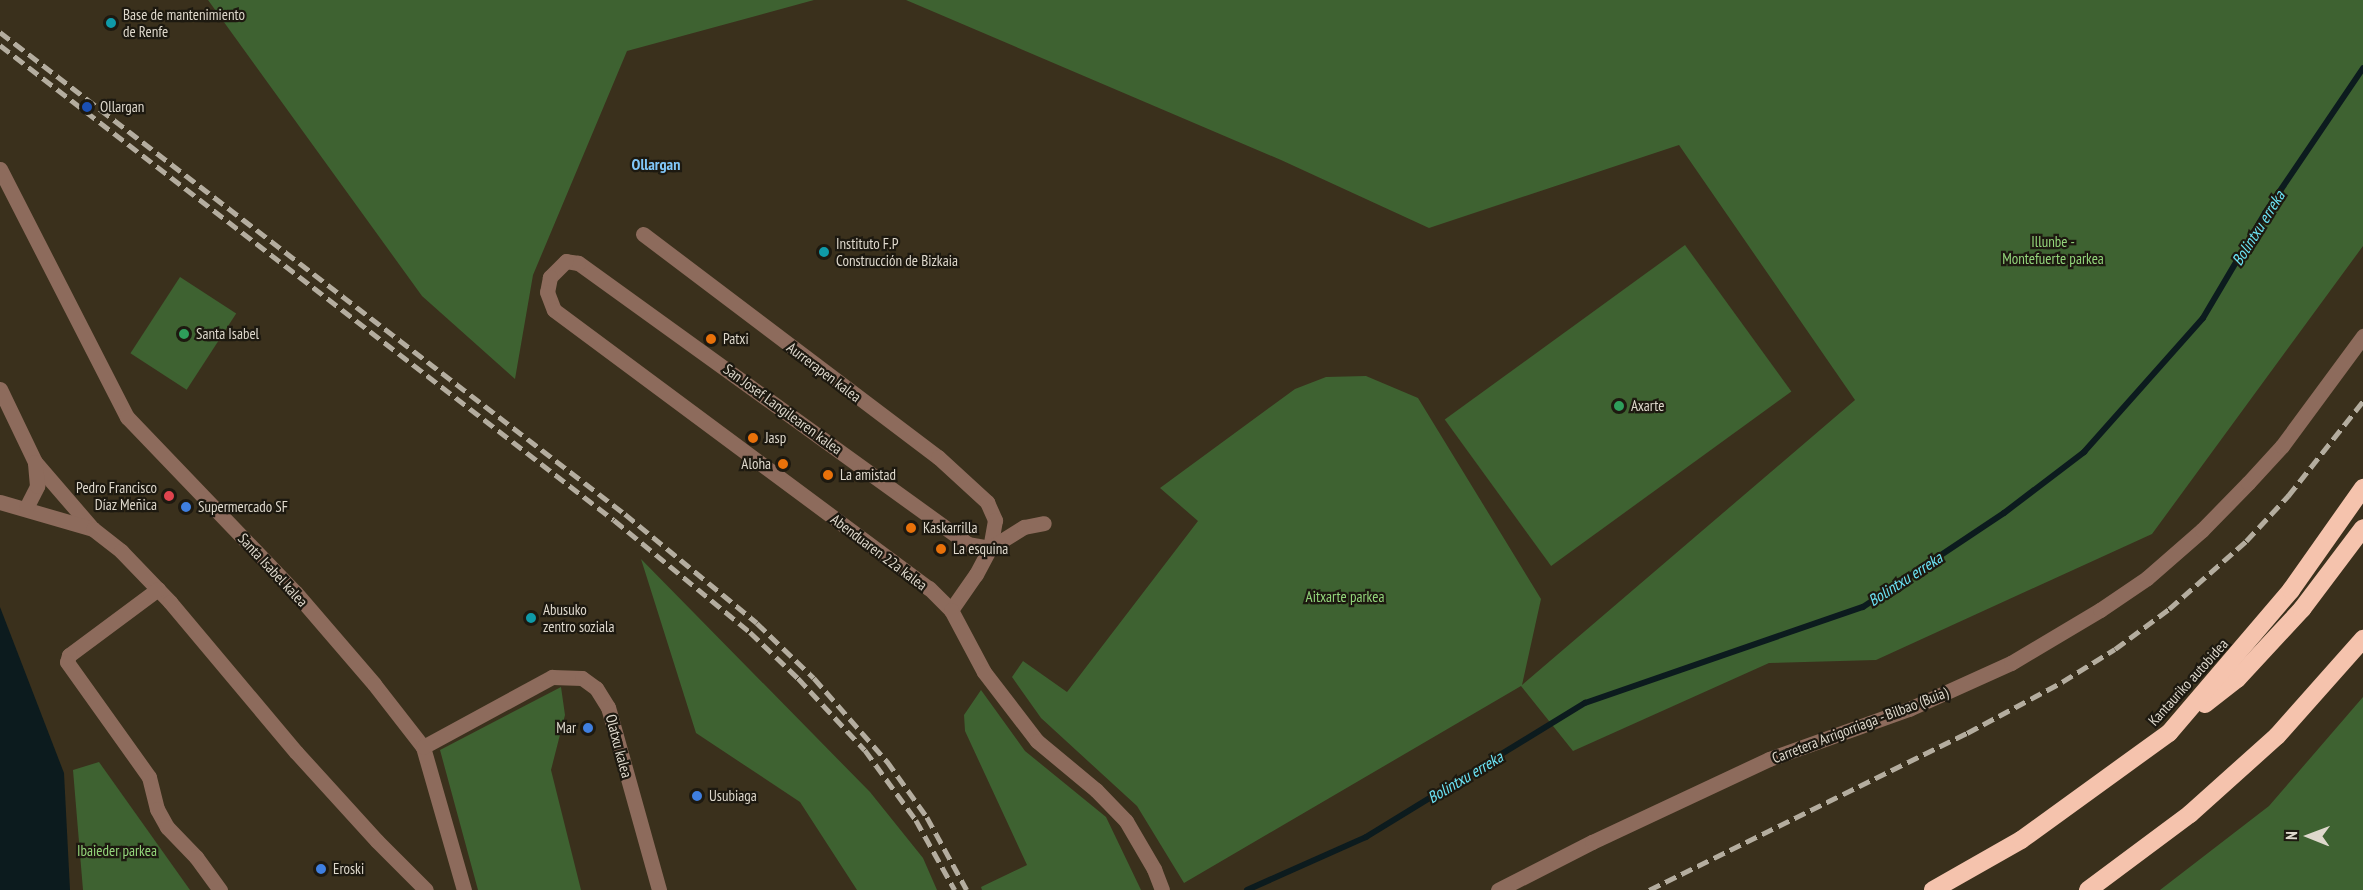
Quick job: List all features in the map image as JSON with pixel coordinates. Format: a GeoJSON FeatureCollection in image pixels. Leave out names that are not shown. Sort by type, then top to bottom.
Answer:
{"type":"FeatureCollection","features":[{"type":"Feature","properties":{"kind":"highway","name":"Kantauriko autobidea"},"geometry":{"type":"LineString","coordinates":[[1933,890],[2021,840],[2169,733],[2291,590],[2363,488]]}},
{"type":"Feature","properties":{"kind":"highway"},"geometry":{"type":"LineString","coordinates":[[2169,733],[2237,679],[2302,609],[2363,528]]}},
{"type":"Feature","properties":{"kind":"highway"},"geometry":{"type":"LineString","coordinates":[[2088,890],[2190,814],[2277,736],[2363,639]]}},
{"type":"Feature","properties":{"kind":"street","name":"Santa Isabel kalea"},"geometry":{"type":"LineString","coordinates":[[0,169],[128,417],[295,592],[374,684],[423,747],[464,890]]}},
{"type":"Feature","properties":{"kind":"street","name":"Aurrerapen kalea"},"geometry":{"type":"LineString","coordinates":[[643,234],[938,457],[987,502],[995,520],[990,548]]}},
{"type":"Feature","properties":{"kind":"street","name":"Abenduaren 22a kalea"},"geometry":{"type":"LineString","coordinates":[[578,263],[566,261],[556,268],[550,277],[547,292],[554,310],[929,588],[951,610],[984,672],[1037,741],[1096,790],[1126,821],[1154,869],[1162,890]]}},
{"type":"Feature","properties":{"kind":"street","name":"San Josef Langilearen kalea"},"geometry":{"type":"LineString","coordinates":[[578,263],[968,544],[990,548]]}},
{"type":"Feature","properties":{"kind":"street","name":"Carretera Arrigorriaga - Bilbao (Buia)"},"geometry":{"type":"LineString","coordinates":[[1498,890],[1592,842],[1769,759],[1910,709],[2011,663],[2100,610],[2147,578],[2202,530],[2248,483],[2282,446],[2363,336]]}},
{"type":"Feature","properties":{"kind":"street"},"geometry":{"type":"LineString","coordinates":[[0,389],[35,462],[93,529],[121,551],[158,589],[296,752],[421,889]]}},
{"type":"Feature","properties":{"kind":"street"},"geometry":{"type":"LineString","coordinates":[[14,505],[37,486],[35,462]]}},
{"type":"Feature","properties":{"kind":"street"},"geometry":{"type":"LineString","coordinates":[[14,505],[93,529]]}},
{"type":"Feature","properties":{"kind":"street"},"geometry":{"type":"LineString","coordinates":[[951,610],[976,574],[990,548],[1024,527],[1044,523]]}},
{"type":"Feature","properties":{"kind":"street"},"geometry":{"type":"LineString","coordinates":[[158,589],[69,655],[67,662],[149,777],[157,810],[167,826],[196,857],[220,890]]}},
{"type":"Feature","properties":{"kind":"street","name":"Olatxu kalea"},"geometry":{"type":"LineString","coordinates":[[423,747],[552,677],[582,678],[596,688],[608,707],[659,890]]}},
{"type":"Feature","properties":{"kind":"green space"},"geometry":{"type":"Polygon","coordinates":[[[208,0],[814,0],[627,51],[533,275],[515,379],[422,296],[208,0]]]}},
{"type":"Feature","properties":{"kind":"green space"},"geometry":{"type":"Polygon","coordinates":[[[906,0],[2363,0],[2363,246],[2152,534],[1876,660],[1769,663],[1573,751],[1521,686],[1184,883],[1137,806],[1041,718],[1012,677],[1023,661],[1067,692],[1198,521],[1160,488],[1295,389],[1326,377],[1366,376],[1418,398],[1541,599],[1522,685],[1855,400],[1679,145],[1429,228],[1281,160],[906,0]]]}},
{"type":"Feature","properties":{"kind":"green space","name":"Axarte"},"geometry":{"type":"Polygon","coordinates":[[[1685,245],[1791,391],[1551,566],[1445,420],[1685,245]]]}},
{"type":"Feature","properties":{"kind":"green space","name":"Santa Isabel"},"geometry":{"type":"Polygon","coordinates":[[[180,277],[236,313],[187,390],[130,353],[180,277]]]}},
{"type":"Feature","properties":{"kind":"green space"},"geometry":{"type":"Polygon","coordinates":[[[641,559],[870,792],[923,858],[937,890],[857,890],[800,802],[696,733],[641,559]]]}},
{"type":"Feature","properties":{"kind":"green space"},"geometry":{"type":"Polygon","coordinates":[[[561,687],[565,715],[551,770],[581,890],[478,890],[440,750],[561,687]]]}},
{"type":"Feature","properties":{"kind":"green space"},"geometry":{"type":"Polygon","coordinates":[[[981,690],[1025,751],[1106,817],[1141,890],[982,890],[981,887],[1027,865],[965,731],[964,715],[981,690]]]}},
{"type":"Feature","properties":{"kind":"green space"},"geometry":{"type":"Polygon","coordinates":[[[2363,697],[2363,890],[2160,890],[2269,806],[2363,697]]]}},
{"type":"Feature","properties":{"kind":"green space","name":"Ibaieder parkea"},"geometry":{"type":"Polygon","coordinates":[[[99,762],[190,890],[83,890],[73,770],[99,762]]]}},
{"type":"Feature","properties":{"kind":"shaded area"},"geometry":{"type":"Polygon","coordinates":[[[0,607],[64,773],[70,890],[0,890],[0,607]]]}},
{"type":"Feature","properties":{"kind":"waterway","name":"Bolintxu erreka"},"geometry":{"type":"LineString","coordinates":[[1247,890],[1366,837],[1585,703],[1863,607],[2004,513],[2084,452],[2203,318],[2265,213],[2363,68]]}},
{"type":"Feature","properties":{"kind":"railway"},"geometry":{"type":"LineString","coordinates":[[0,32],[625,514],[757,623],[814,678],[887,761],[927,817],[967,890]]}},
{"type":"Feature","properties":{"kind":"railway"},"geometry":{"type":"LineString","coordinates":[[0,45],[614,520],[750,632],[798,678],[865,750],[916,820],[955,890]]}},
{"type":"Feature","properties":{"kind":"railway"},"geometry":{"type":"LineString","coordinates":[[1649,890],[1967,733],[2062,682],[2115,649],[2169,609],[2246,541],[2288,496],[2363,401]]}},
{"type":"Feature","properties":{"kind":"place","name":"Base de mantenimiento de Renfe"},"geometry":{"type":"Point","coordinates":[111,23]}},
{"type":"Feature","properties":{"kind":"place","name":"Ollargan"},"geometry":{"type":"Point","coordinates":[87,107]}},
{"type":"Feature","properties":{"kind":"place","name":"Instituto F.P Construcción de Bizkaia"},"geometry":{"type":"Point","coordinates":[824,252]}},
{"type":"Feature","properties":{"kind":"place","name":"Santa Isabel"},"geometry":{"type":"Point","coordinates":[184,334]}},
{"type":"Feature","properties":{"kind":"place","name":"Patxi"},"geometry":{"type":"Point","coordinates":[711,339]}},
{"type":"Feature","properties":{"kind":"place","name":"Axarte"},"geometry":{"type":"Point","coordinates":[1619,406]}},
{"type":"Feature","properties":{"kind":"place","name":"Jasp"},"geometry":{"type":"Point","coordinates":[753,438]}},
{"type":"Feature","properties":{"kind":"place","name":"Aloha"},"geometry":{"type":"Point","coordinates":[783,464]}},
{"type":"Feature","properties":{"kind":"place","name":"La amistad"},"geometry":{"type":"Point","coordinates":[828,475]}},
{"type":"Feature","properties":{"kind":"place","name":"Pedro Francisco Díaz Meñica"},"geometry":{"type":"Point","coordinates":[169,496]}},
{"type":"Feature","properties":{"kind":"place","name":"Supermercado SF"},"geometry":{"type":"Point","coordinates":[186,507]}},
{"type":"Feature","properties":{"kind":"place","name":"Kaskarrilla"},"geometry":{"type":"Point","coordinates":[911,528]}},
{"type":"Feature","properties":{"kind":"place","name":"La esquina"},"geometry":{"type":"Point","coordinates":[941,549]}},
{"type":"Feature","properties":{"kind":"place","name":"Abusuko zentro soziala"},"geometry":{"type":"Point","coordinates":[531,618]}},
{"type":"Feature","properties":{"kind":"place","name":"Mar"},"geometry":{"type":"Point","coordinates":[588,728]}},
{"type":"Feature","properties":{"kind":"place","name":"Usubiaga"},"geometry":{"type":"Point","coordinates":[697,796]}},
{"type":"Feature","properties":{"kind":"place","name":"Eroski"},"geometry":{"type":"Point","coordinates":[321,869]}},
{"type":"Feature","properties":{"kind":"district","name":"Ollargan"},"geometry":{"type":"Point","coordinates":[656,164]}},
{"type":"Feature","properties":{"kind":"park label","name":"Illunbe - Montefuerte parkea"},"geometry":{"type":"Point","coordinates":[2053,250]}},
{"type":"Feature","properties":{"kind":"park label","name":"Aitxarte parkea"},"geometry":{"type":"Point","coordinates":[1345,597]}}]}
